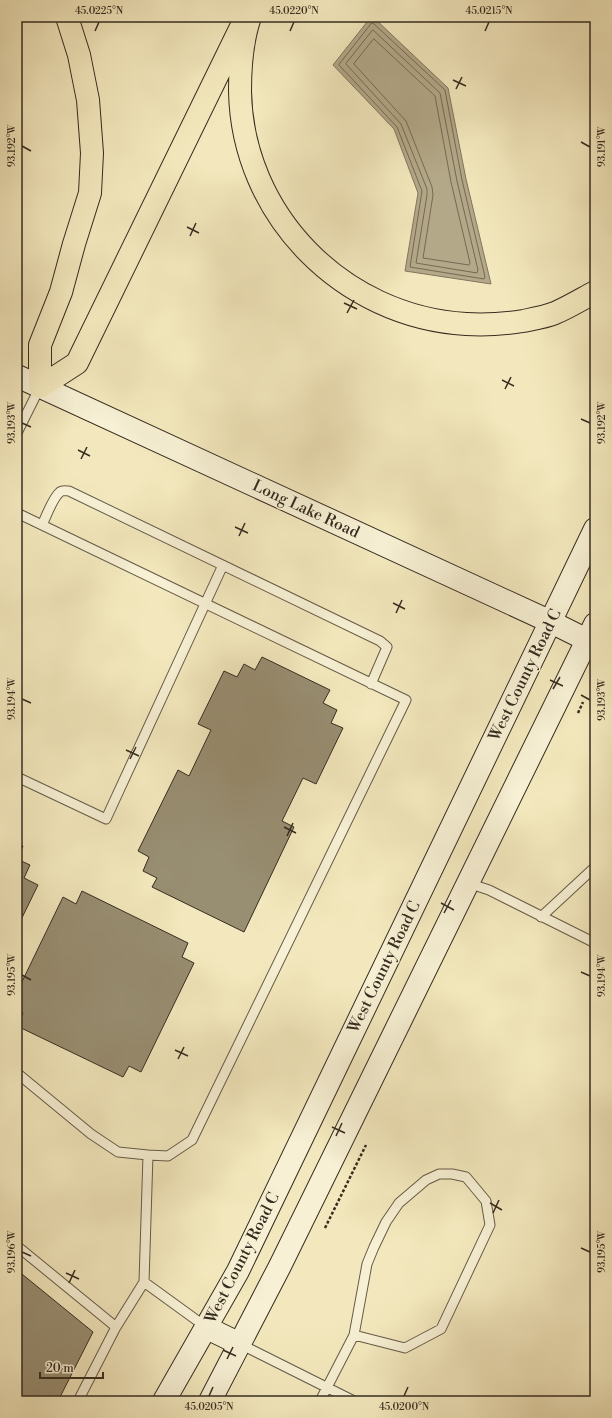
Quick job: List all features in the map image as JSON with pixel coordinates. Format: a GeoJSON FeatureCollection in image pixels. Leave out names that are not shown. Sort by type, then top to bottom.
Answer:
{"type":"FeatureCollection","features":[{"type":"Feature","properties":{"kind":"highway"},"geometry":{"type":"LineString","coordinates":[[40,387],[40,346],[61,292],[90,193],[92,153],[88,100],[79,55],[67,17]]}},
{"type":"Feature","properties":{"kind":"highway"},"geometry":{"type":"LineString","coordinates":[[40,387],[76,363],[246,17]]}},
{"type":"Feature","properties":{"kind":"highway"},"geometry":{"type":"LineString","coordinates":[[250,17],[246,28],[240,72],[240,106],[245,139],[255,170],[269,200],[289,232],[315,259],[344,283],[374,300],[414,315],[449,323],[485,325],[522,321],[554,313],[595,292]]}},
{"type":"Feature","properties":{"kind":"main road","name":"Long Lake Road"},"geometry":{"type":"LineString","coordinates":[[17,376],[551,622],[592,636]]}},
{"type":"Feature","properties":{"kind":"main road","name":"West County Road C"},"geometry":{"type":"LineString","coordinates":[[164,1401],[207,1328],[238,1271],[595,529]]}},
{"type":"Feature","properties":{"kind":"main road"},"geometry":{"type":"LineString","coordinates":[[210,1401],[240,1344],[592,636]]}},
{"type":"Feature","properties":{"kind":"main road"},"geometry":{"type":"LineString","coordinates":[[207,1328],[240,1344]]}},
{"type":"Feature","properties":{"kind":"lane"},"geometry":{"type":"LineString","coordinates":[[17,433],[40,387]]}},
{"type":"Feature","properties":{"kind":"lane"},"geometry":{"type":"LineString","coordinates":[[42,525],[56,497],[60,492],[65,490],[223,565],[380,641],[387,647],[372,684]]}},
{"type":"Feature","properties":{"kind":"lane"},"geometry":{"type":"LineString","coordinates":[[17,513],[406,700],[192,1140],[168,1156],[118,1152],[91,1134],[17,1073]]}},
{"type":"Feature","properties":{"kind":"lane"},"geometry":{"type":"LineString","coordinates":[[17,777],[106,819],[223,565]]}},
{"type":"Feature","properties":{"kind":"lane"},"geometry":{"type":"LineString","coordinates":[[541,917],[595,867]]}},
{"type":"Feature","properties":{"kind":"lane"},"geometry":{"type":"LineString","coordinates":[[468,883],[489,890],[595,943]]}},
{"type":"Feature","properties":{"kind":"lane"},"geometry":{"type":"LineString","coordinates":[[78,1401],[116,1326],[144,1282],[148,1155]]}},
{"type":"Feature","properties":{"kind":"lane"},"geometry":{"type":"LineString","coordinates":[[320,1401],[354,1335],[367,1264],[386,1222],[399,1203],[426,1180],[439,1174],[452,1174],[466,1177],[486,1202],[490,1225],[441,1329],[405,1348],[354,1335]]}},
{"type":"Feature","properties":{"kind":"lane"},"geometry":{"type":"LineString","coordinates":[[17,1246],[116,1326]]}},
{"type":"Feature","properties":{"kind":"lane"},"geometry":{"type":"LineString","coordinates":[[144,1282],[207,1328]]}},
{"type":"Feature","properties":{"kind":"lane"},"geometry":{"type":"LineString","coordinates":[[240,1344],[354,1401]]}},
{"type":"Feature","properties":{"kind":"water"},"geometry":{"type":"Polygon","coordinates":[[[371,17],[373,17],[448,88],[466,179],[491,284],[405,271],[418,193],[394,129],[333,65],[371,17]]]}},
{"type":"Feature","properties":{"kind":"building"},"geometry":{"type":"Polygon","coordinates":[[[262,657],[330,690],[323,703],[337,710],[331,723],[343,728],[316,784],[303,778],[282,821],[294,827],[244,932],[152,887],[157,878],[143,871],[149,857],[138,851],[178,770],[189,776],[211,730],[198,724],[224,671],[237,677],[244,664],[255,670],[262,657]]]}},
{"type":"Feature","properties":{"kind":"building"},"geometry":{"type":"Polygon","coordinates":[[[17,843],[23,846],[17,859],[17,843]]]}},
{"type":"Feature","properties":{"kind":"building"},"geometry":{"type":"Polygon","coordinates":[[[17,859],[30,865],[24,878],[38,885],[17,928],[17,859]]]}},
{"type":"Feature","properties":{"kind":"building"},"geometry":{"type":"Polygon","coordinates":[[[82,891],[188,943],[182,957],[194,963],[141,1072],[129,1066],[123,1077],[17,1026],[23,1013],[17,1010],[17,992],[63,897],[76,904],[82,891]]]}},
{"type":"Feature","properties":{"kind":"building"},"geometry":{"type":"Polygon","coordinates":[[[17,1270],[93,1332],[58,1401],[17,1401],[17,1270]]]}}]}
